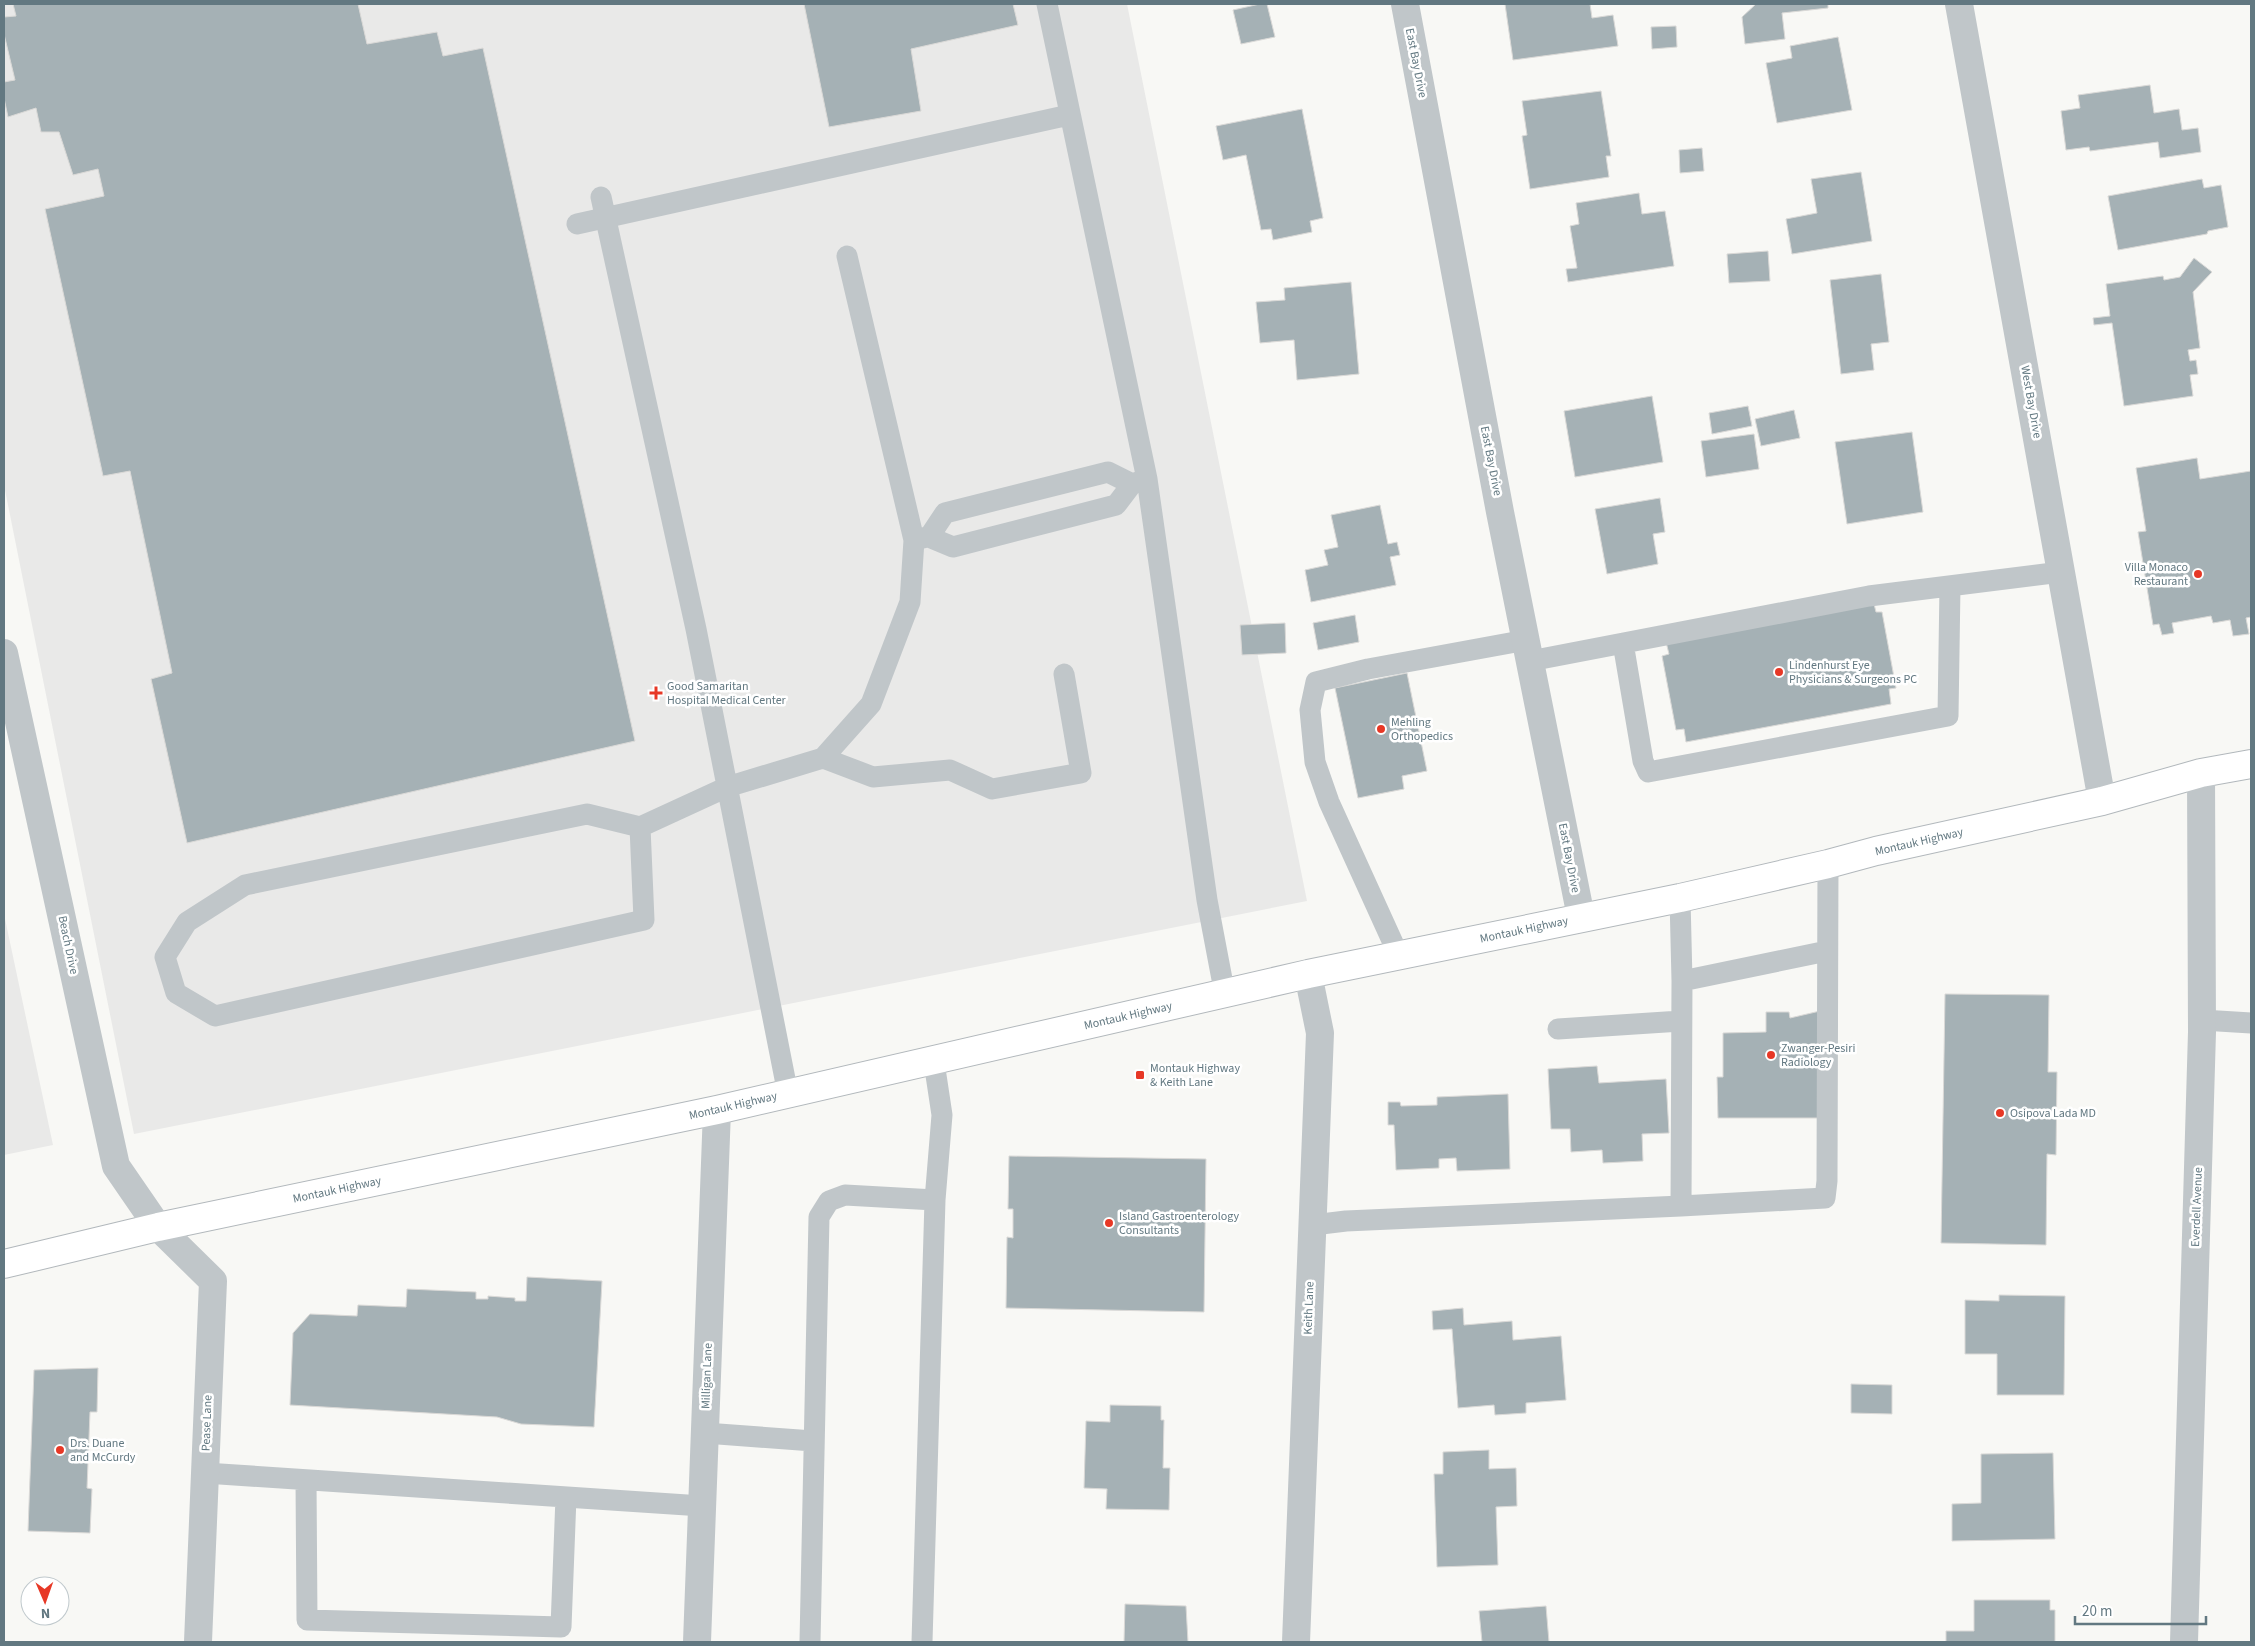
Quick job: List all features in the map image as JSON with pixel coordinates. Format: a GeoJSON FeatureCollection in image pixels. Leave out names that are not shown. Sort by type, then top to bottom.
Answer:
{"type":"FeatureCollection","features":[{"type":"Feature","properties":{"kind":"main road","name":"Montauk Highway"},"geometry":{"type":"LineString","coordinates":[[4,1264],[158,1227],[717,1110],[934,1062],[1308,974],[1680,898],[1876,851],[2102,801],[2201,772],[2251,764]]}},
{"type":"Feature","properties":{"kind":"street","name":"East Bay Drive"},"geometry":{"type":"LineString","coordinates":[[1405,4],[1581,918]]}},
{"type":"Feature","properties":{"kind":"street","name":"West Bay Drive"},"geometry":{"type":"LineString","coordinates":[[1959,4],[2102,801]]}},
{"type":"Feature","properties":{"kind":"street","name":"Beach Drive"},"geometry":{"type":"LineString","coordinates":[[4,652],[9,699],[116,1166],[158,1227]]}},
{"type":"Feature","properties":{"kind":"street","name":"Everdell Avenue"},"geometry":{"type":"LineString","coordinates":[[2184,1642],[2202,1020],[2201,772]]}},
{"type":"Feature","properties":{"kind":"street","name":"Keith Lane"},"geometry":{"type":"LineString","coordinates":[[1296,1642],[1320,1033],[1308,974]]}},
{"type":"Feature","properties":{"kind":"street","name":"Milligan Lane"},"geometry":{"type":"LineString","coordinates":[[697,1642],[717,1110]]}},
{"type":"Feature","properties":{"kind":"street","name":"Pease Lane"},"geometry":{"type":"LineString","coordinates":[[158,1227],[213,1281],[198,1642]]}},
{"type":"Feature","properties":{"kind":"lane"},"geometry":{"type":"LineString","coordinates":[[1047,4],[1139,481],[1224,995]]}},
{"type":"Feature","properties":{"kind":"lane"},"geometry":{"type":"LineString","coordinates":[[577,224],[1069,115]]}},
{"type":"Feature","properties":{"kind":"lane"},"geometry":{"type":"LineString","coordinates":[[601,197],[694,619],[788,1094]]}},
{"type":"Feature","properties":{"kind":"lane"},"geometry":{"type":"LineString","coordinates":[[640,827],[644,920],[215,1016],[176,993],[165,958],[187,922],[245,885],[587,814],[640,827],[728,787],[823,758],[871,704],[910,602],[922,538],[847,256]]}},
{"type":"Feature","properties":{"kind":"lane"},"geometry":{"type":"LineString","coordinates":[[922,538],[945,513],[1108,472],[1139,481]]}},
{"type":"Feature","properties":{"kind":"lane"},"geometry":{"type":"LineString","coordinates":[[922,538],[954,547],[1097,510],[1116,505],[1139,481]]}},
{"type":"Feature","properties":{"kind":"lane"},"geometry":{"type":"LineString","coordinates":[[1399,956],[1329,802],[1315,762],[1310,710],[1316,682],[1368,669],[1528,650],[1623,643],[1869,596],[2061,572]]}},
{"type":"Feature","properties":{"kind":"lane"},"geometry":{"type":"LineString","coordinates":[[1623,643],[1643,761],[1648,772],[1948,716],[1950,586]]}},
{"type":"Feature","properties":{"kind":"lane"},"geometry":{"type":"LineString","coordinates":[[823,758],[873,777],[950,770],[992,789],[1081,773],[1064,674]]}},
{"type":"Feature","properties":{"kind":"lane"},"geometry":{"type":"LineString","coordinates":[[1312,1224],[1825,1198],[1827,1181],[1828,864]]}},
{"type":"Feature","properties":{"kind":"lane"},"geometry":{"type":"LineString","coordinates":[[1680,898],[1682,981],[1681,1206]]}},
{"type":"Feature","properties":{"kind":"lane"},"geometry":{"type":"LineString","coordinates":[[1682,981],[1827,951]]}},
{"type":"Feature","properties":{"kind":"lane"},"geometry":{"type":"LineString","coordinates":[[2202,1020],[2251,1023]]}},
{"type":"Feature","properties":{"kind":"lane"},"geometry":{"type":"LineString","coordinates":[[1558,1029],[1681,1021]]}},
{"type":"Feature","properties":{"kind":"lane"},"geometry":{"type":"LineString","coordinates":[[922,1642],[935,1200],[942,1115],[934,1062]]}},
{"type":"Feature","properties":{"kind":"lane"},"geometry":{"type":"LineString","coordinates":[[810,1642],[819,1217],[829,1201],[845,1195],[935,1200]]}},
{"type":"Feature","properties":{"kind":"lane"},"geometry":{"type":"LineString","coordinates":[[704,1433],[813,1441]]}},
{"type":"Feature","properties":{"kind":"lane"},"geometry":{"type":"LineString","coordinates":[[205,1473],[702,1506]]}},
{"type":"Feature","properties":{"kind":"lane"},"geometry":{"type":"LineString","coordinates":[[306,1480],[307,1620],[561,1627],[566,1497]]}},
{"type":"Feature","properties":{"kind":"shaded area","name":"Good Samaritan Hospital Medical Center"},"geometry":{"type":"Polygon","coordinates":[[[4,4],[1127,4],[1307,901],[134,1134],[4,485],[4,4]]]}},
{"type":"Feature","properties":{"kind":"shaded area"},"geometry":{"type":"Polygon","coordinates":[[[4,914],[53,1145],[4,1155],[4,914]]]}},
{"type":"Feature","properties":{"kind":"building"},"geometry":{"type":"Polygon","coordinates":[[[13,4],[358,4],[367,44],[437,32],[443,56],[483,48],[635,741],[187,843],[151,679],[172,673],[130,471],[103,476],[45,209],[104,196],[98,169],[73,175],[59,132],[41,132],[36,108],[8,117],[4,98],[4,82],[15,80],[4,34],[4,17],[16,16],[13,4]]]}},
{"type":"Feature","properties":{"kind":"building"},"geometry":{"type":"Polygon","coordinates":[[[804,4],[1013,4],[1018,25],[911,49],[921,111],[829,127],[804,4]]]}},
{"type":"Feature","properties":{"kind":"building"},"geometry":{"type":"Polygon","coordinates":[[[1267,4],[1275,37],[1241,44],[1233,10],[1267,4]]]}},
{"type":"Feature","properties":{"kind":"building"},"geometry":{"type":"Polygon","coordinates":[[[1505,4],[1590,4],[1592,18],[1613,15],[1618,46],[1513,60],[1505,4]]]}},
{"type":"Feature","properties":{"kind":"building"},"geometry":{"type":"Polygon","coordinates":[[[1756,4],[1828,4],[1828,8],[1782,13],[1785,39],[1745,44],[1742,17],[1756,4]]]}},
{"type":"Feature","properties":{"kind":"building"},"geometry":{"type":"Polygon","coordinates":[[[1676,26],[1677,47],[1652,49],[1651,27],[1676,26]]]}},
{"type":"Feature","properties":{"kind":"building"},"geometry":{"type":"Polygon","coordinates":[[[1838,37],[1852,110],[1777,123],[1766,63],[1792,58],[1790,46],[1838,37]]]}},
{"type":"Feature","properties":{"kind":"building"},"geometry":{"type":"Polygon","coordinates":[[[2150,85],[2154,113],[2179,109],[2182,130],[2198,128],[2201,152],[2160,158],[2158,142],[2090,151],[2089,147],[2066,150],[2061,111],[2080,108],[2078,95],[2150,85]]]}},
{"type":"Feature","properties":{"kind":"building"},"geometry":{"type":"Polygon","coordinates":[[[1601,91],[1611,156],[1606,156],[1609,177],[1530,189],[1522,136],[1527,135],[1522,101],[1601,91]]]}},
{"type":"Feature","properties":{"kind":"building"},"geometry":{"type":"Polygon","coordinates":[[[1302,109],[1323,218],[1310,221],[1312,232],[1273,240],[1271,229],[1261,230],[1246,155],[1223,160],[1216,126],[1302,109]]]}},
{"type":"Feature","properties":{"kind":"building"},"geometry":{"type":"Polygon","coordinates":[[[1702,148],[1704,171],[1680,173],[1679,150],[1702,148]]]}},
{"type":"Feature","properties":{"kind":"building"},"geometry":{"type":"Polygon","coordinates":[[[1861,172],[1872,241],[1792,254],[1786,219],[1817,213],[1811,179],[1861,172]]]}},
{"type":"Feature","properties":{"kind":"building"},"geometry":{"type":"Polygon","coordinates":[[[2202,179],[2204,188],[2221,185],[2228,227],[2208,231],[2207,234],[2118,250],[2108,196],[2202,179]]]}},
{"type":"Feature","properties":{"kind":"building"},"geometry":{"type":"Polygon","coordinates":[[[1639,193],[1642,214],[1665,211],[1674,266],[1568,282],[1566,269],[1577,268],[1570,226],[1579,224],[1576,203],[1639,193]]]}},
{"type":"Feature","properties":{"kind":"building"},"geometry":{"type":"Polygon","coordinates":[[[1768,251],[1770,281],[1729,283],[1727,254],[1768,251]]]}},
{"type":"Feature","properties":{"kind":"building"},"geometry":{"type":"Polygon","coordinates":[[[2194,258],[2212,272],[2193,292],[2200,348],[2188,350],[2190,361],[2196,360],[2198,374],[2190,375],[2193,396],[2124,406],[2112,323],[2094,325],[2093,318],[2110,316],[2106,284],[2163,276],[2164,280],[2180,277],[2194,258]]]}},
{"type":"Feature","properties":{"kind":"building"},"geometry":{"type":"Polygon","coordinates":[[[1881,274],[1889,342],[1871,344],[1874,370],[1841,374],[1830,280],[1881,274]]]}},
{"type":"Feature","properties":{"kind":"building"},"geometry":{"type":"Polygon","coordinates":[[[1351,282],[1359,374],[1297,380],[1294,340],[1260,343],[1256,302],[1285,300],[1284,288],[1351,282]]]}},
{"type":"Feature","properties":{"kind":"building"},"geometry":{"type":"Polygon","coordinates":[[[1652,396],[1663,462],[1575,477],[1564,411],[1652,396]]]}},
{"type":"Feature","properties":{"kind":"building"},"geometry":{"type":"Polygon","coordinates":[[[1748,406],[1752,426],[1712,434],[1709,413],[1748,406]]]}},
{"type":"Feature","properties":{"kind":"building"},"geometry":{"type":"Polygon","coordinates":[[[1794,410],[1800,438],[1761,446],[1755,419],[1794,410]]]}},
{"type":"Feature","properties":{"kind":"building"},"geometry":{"type":"Polygon","coordinates":[[[1912,432],[1923,512],[1847,524],[1835,442],[1912,432]]]}},
{"type":"Feature","properties":{"kind":"building"},"geometry":{"type":"Polygon","coordinates":[[[1754,434],[1759,469],[1706,477],[1701,441],[1754,434]]]}},
{"type":"Feature","properties":{"kind":"building","name":"Villa Monaco Restaurant"},"geometry":{"type":"Polygon","coordinates":[[[2197,458],[2200,479],[2251,471],[2251,617],[2246,618],[2249,634],[2233,636],[2230,620],[2213,623],[2211,616],[2172,623],[2174,633],[2162,635],[2159,624],[2153,625],[2138,532],[2146,531],[2136,468],[2197,458]]]}},
{"type":"Feature","properties":{"kind":"building"},"geometry":{"type":"Polygon","coordinates":[[[1660,498],[1665,532],[1653,534],[1658,564],[1607,574],[1595,509],[1660,498]]]}},
{"type":"Feature","properties":{"kind":"building"},"geometry":{"type":"Polygon","coordinates":[[[1380,505],[1388,544],[1397,542],[1400,555],[1390,557],[1396,585],[1311,602],[1305,570],[1328,565],[1324,550],[1338,547],[1331,515],[1380,505]]]}},
{"type":"Feature","properties":{"kind":"building","name":"Lindenhurst Eye Physicians & Surgeons PC"},"geometry":{"type":"Polygon","coordinates":[[[1874,604],[1876,612],[1882,612],[1896,688],[1889,689],[1891,704],[1686,742],[1684,729],[1676,730],[1662,656],[1669,654],[1666,642],[1874,604]]]}},
{"type":"Feature","properties":{"kind":"building"},"geometry":{"type":"Polygon","coordinates":[[[1355,615],[1359,642],[1318,650],[1313,623],[1355,615]]]}},
{"type":"Feature","properties":{"kind":"building"},"geometry":{"type":"Polygon","coordinates":[[[1285,623],[1286,653],[1242,655],[1240,625],[1285,623]]]}},
{"type":"Feature","properties":{"kind":"building","name":"Mehling Orthopedics"},"geometry":{"type":"Polygon","coordinates":[[[1407,673],[1427,771],[1402,776],[1404,789],[1358,798],[1335,688],[1407,673]]]}},
{"type":"Feature","properties":{"kind":"building","name":"Osipova Lada MD"},"geometry":{"type":"Polygon","coordinates":[[[1945,994],[2049,995],[2048,1072],[2057,1072],[2056,1155],[2047,1154],[2046,1245],[1941,1243],[1945,994]]]}},
{"type":"Feature","properties":{"kind":"building","name":"Zwanger-Pesiri Radiology"},"geometry":{"type":"Polygon","coordinates":[[[1820,1011],[1819,1118],[1718,1118],[1717,1077],[1723,1077],[1723,1033],[1766,1032],[1766,1012],[1789,1012],[1790,1018],[1820,1011]]]}},
{"type":"Feature","properties":{"kind":"building"},"geometry":{"type":"Polygon","coordinates":[[[1597,1066],[1599,1083],[1666,1079],[1669,1133],[1642,1134],[1643,1161],[1603,1163],[1602,1150],[1571,1152],[1570,1129],[1551,1129],[1548,1069],[1597,1066]]]}},
{"type":"Feature","properties":{"kind":"building"},"geometry":{"type":"Polygon","coordinates":[[[1508,1094],[1510,1169],[1457,1171],[1456,1158],[1439,1159],[1439,1168],[1396,1170],[1394,1125],[1388,1125],[1388,1102],[1400,1102],[1401,1106],[1437,1105],[1437,1097],[1508,1094]]]}},
{"type":"Feature","properties":{"kind":"building","name":"Island Gastroenterology Consultants"},"geometry":{"type":"Polygon","coordinates":[[[1009,1156],[1206,1159],[1204,1312],[1006,1308],[1007,1237],[1013,1238],[1013,1209],[1008,1209],[1009,1156]]]}},
{"type":"Feature","properties":{"kind":"building"},"geometry":{"type":"Polygon","coordinates":[[[527,1277],[602,1281],[594,1427],[521,1424],[497,1417],[290,1405],[293,1333],[310,1314],[357,1316],[358,1305],[406,1307],[407,1289],[476,1292],[476,1299],[488,1299],[488,1296],[515,1298],[515,1301],[526,1301],[527,1277]]]}},
{"type":"Feature","properties":{"kind":"building"},"geometry":{"type":"Polygon","coordinates":[[[1999,1295],[2065,1296],[2064,1395],[1997,1395],[1997,1354],[1965,1354],[1965,1300],[1999,1301],[1999,1295]]]}},
{"type":"Feature","properties":{"kind":"building"},"geometry":{"type":"Polygon","coordinates":[[[1463,1308],[1464,1325],[1512,1321],[1513,1340],[1561,1336],[1566,1400],[1526,1403],[1526,1413],[1495,1415],[1494,1405],[1458,1408],[1452,1329],[1433,1330],[1432,1311],[1463,1308]]]}},
{"type":"Feature","properties":{"kind":"building","name":"Drs. Duane and McCurdy"},"geometry":{"type":"Polygon","coordinates":[[[98,1368],[97,1412],[90,1412],[87,1488],[92,1489],[90,1533],[28,1531],[34,1370],[98,1368]]]}},
{"type":"Feature","properties":{"kind":"building"},"geometry":{"type":"Polygon","coordinates":[[[1851,1384],[1892,1385],[1892,1414],[1851,1413],[1851,1384]]]}},
{"type":"Feature","properties":{"kind":"building"},"geometry":{"type":"Polygon","coordinates":[[[1110,1405],[1161,1406],[1161,1420],[1164,1420],[1163,1468],[1170,1468],[1169,1510],[1106,1509],[1107,1489],[1084,1488],[1086,1421],[1110,1422],[1110,1405]]]}},
{"type":"Feature","properties":{"kind":"building"},"geometry":{"type":"Polygon","coordinates":[[[1489,1450],[1489,1469],[1516,1468],[1517,1506],[1496,1507],[1498,1565],[1437,1567],[1434,1474],[1443,1474],[1443,1452],[1489,1450]]]}},
{"type":"Feature","properties":{"kind":"building"},"geometry":{"type":"Polygon","coordinates":[[[2053,1453],[2055,1539],[1952,1541],[1952,1504],[1981,1503],[1981,1454],[2053,1453]]]}},
{"type":"Feature","properties":{"kind":"building"},"geometry":{"type":"Polygon","coordinates":[[[1974,1600],[2050,1600],[2050,1610],[2055,1610],[2055,1642],[1946,1642],[1946,1631],[1974,1631],[1974,1600]]]}},
{"type":"Feature","properties":{"kind":"building"},"geometry":{"type":"Polygon","coordinates":[[[1125,1604],[1186,1606],[1188,1642],[1124,1642],[1125,1604]]]}},
{"type":"Feature","properties":{"kind":"building"},"geometry":{"type":"Polygon","coordinates":[[[1546,1606],[1549,1642],[1482,1642],[1479,1611],[1546,1606]]]}},
{"type":"Feature","properties":{"kind":"place","name":"Villa Monaco Restaurant"},"geometry":{"type":"Point","coordinates":[2198,574]}},
{"type":"Feature","properties":{"kind":"place","name":"Lindenhurst Eye Physicians & Surgeons PC"},"geometry":{"type":"Point","coordinates":[1779,672]}},
{"type":"Feature","properties":{"kind":"place","name":"Good Samaritan Hospital Medical Center"},"geometry":{"type":"Point","coordinates":[656,693]}},
{"type":"Feature","properties":{"kind":"place","name":"Mehling Orthopedics"},"geometry":{"type":"Point","coordinates":[1381,729]}},
{"type":"Feature","properties":{"kind":"place","name":"Zwanger-Pesiri Radiology"},"geometry":{"type":"Point","coordinates":[1771,1055]}},
{"type":"Feature","properties":{"kind":"place","name":"Montauk Highway & Keith Lane"},"geometry":{"type":"Point","coordinates":[1140,1075]}},
{"type":"Feature","properties":{"kind":"place","name":"Osipova Lada MD"},"geometry":{"type":"Point","coordinates":[2000,1113]}},
{"type":"Feature","properties":{"kind":"place","name":"Island Gastroenterology Consultants"},"geometry":{"type":"Point","coordinates":[1109,1223]}},
{"type":"Feature","properties":{"kind":"place","name":"Drs. Duane and McCurdy"},"geometry":{"type":"Point","coordinates":[60,1450]}}]}
